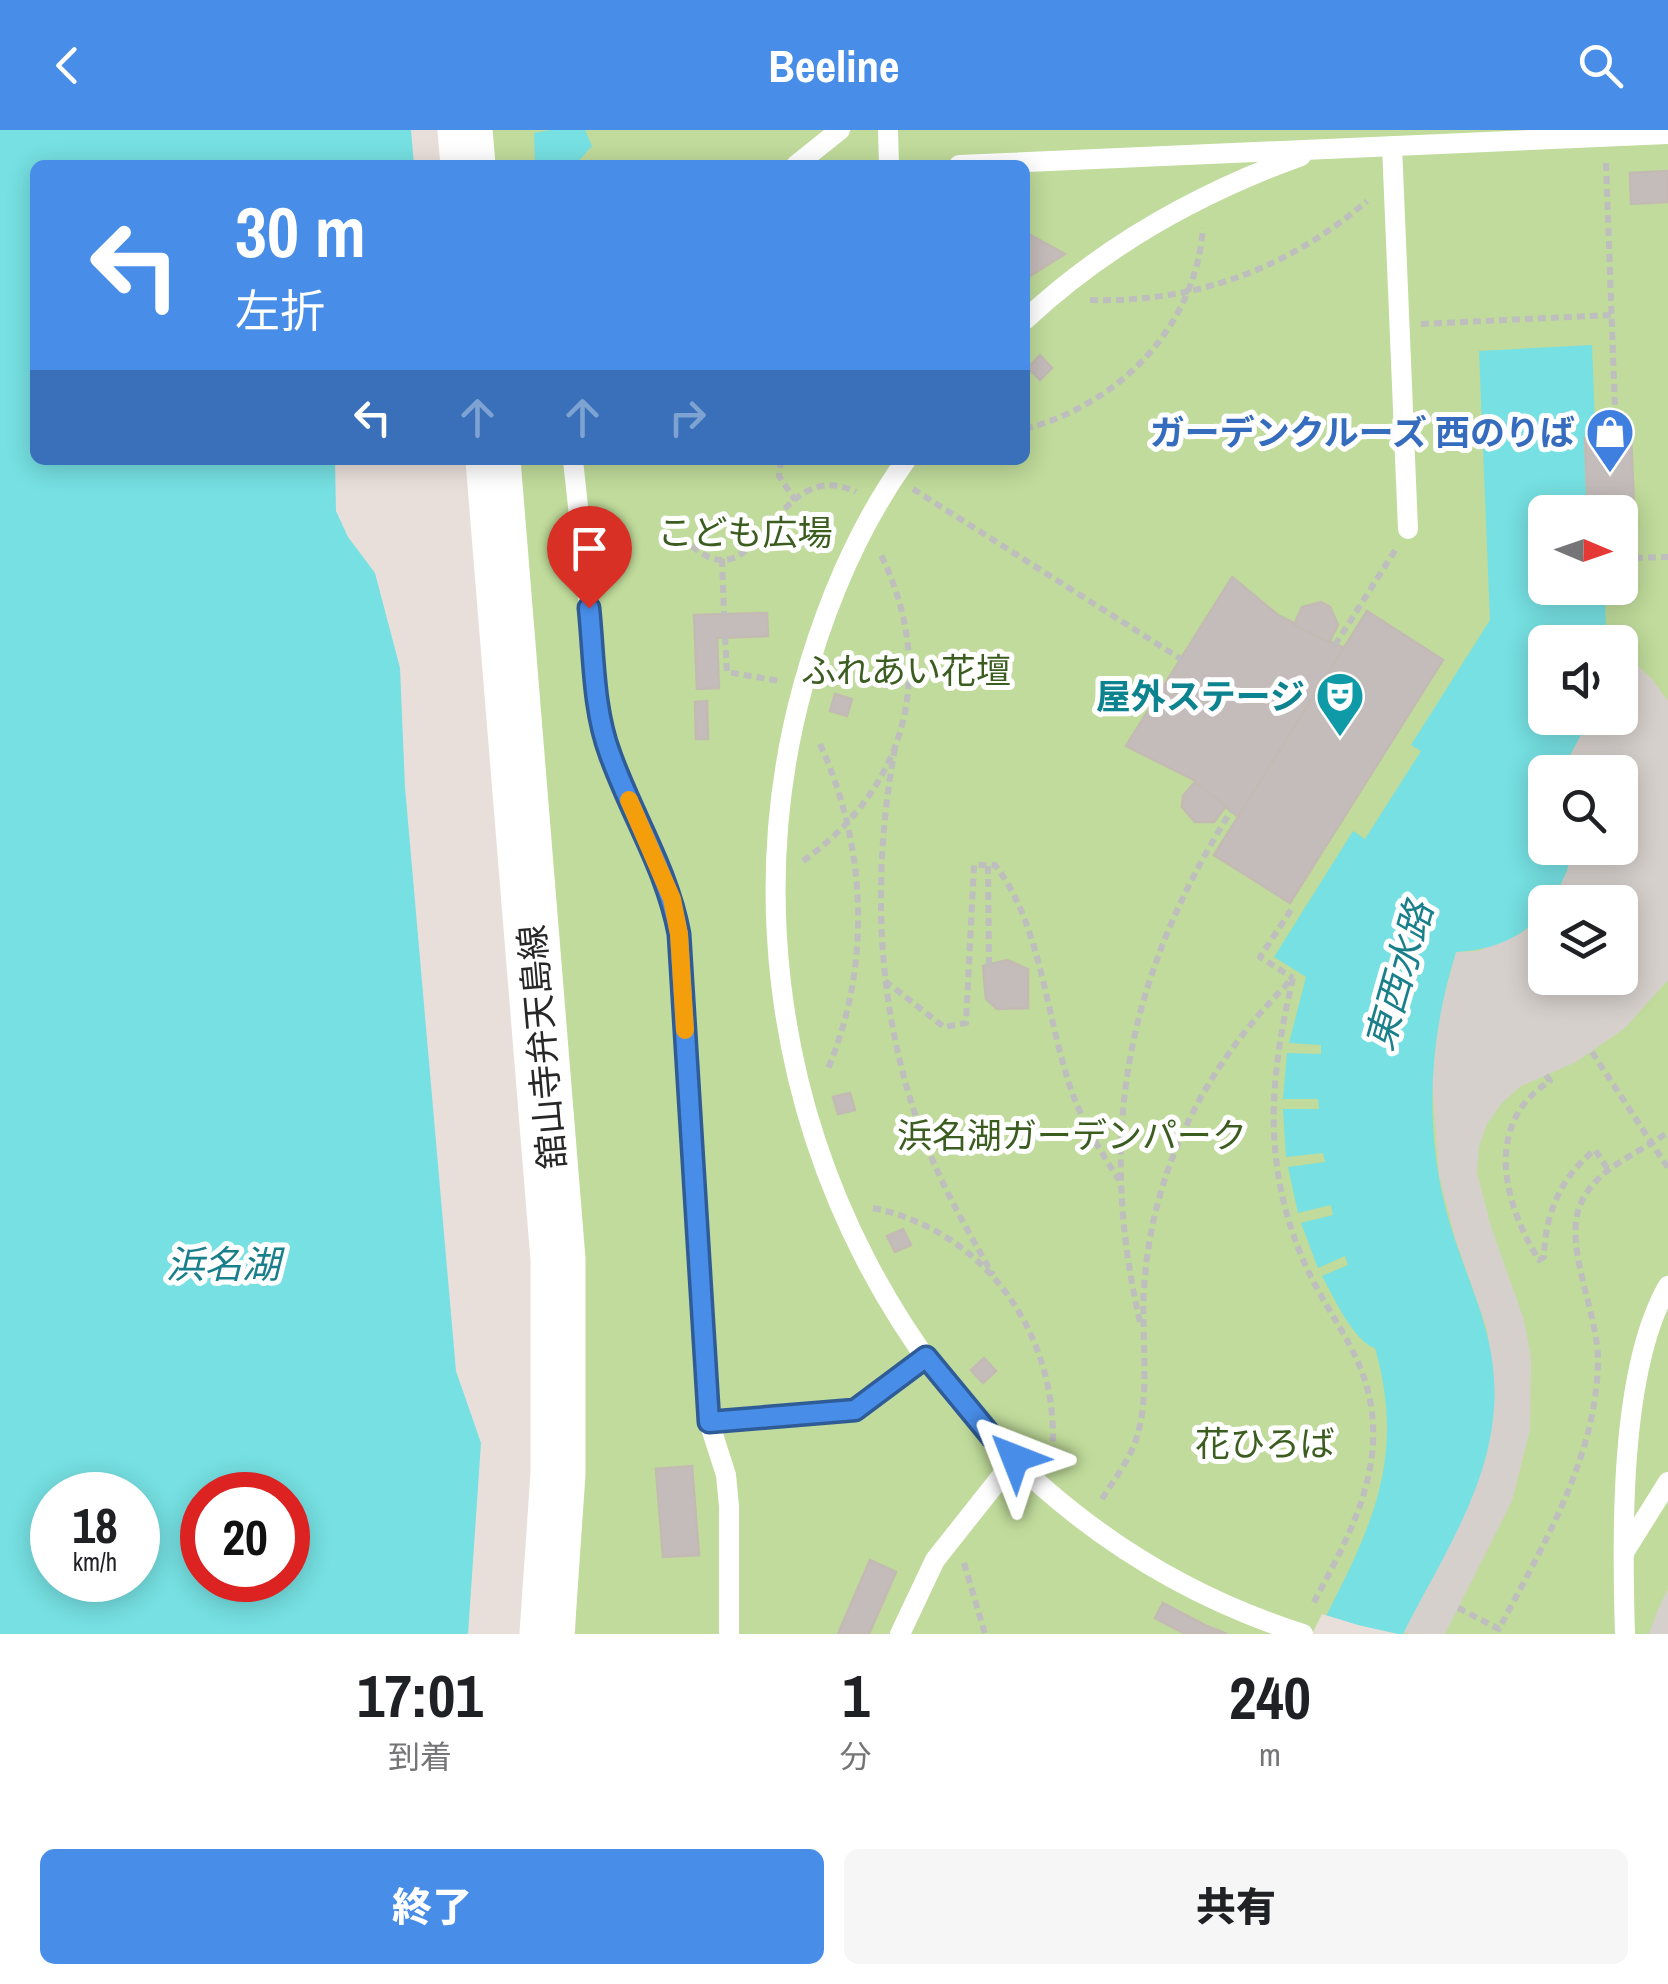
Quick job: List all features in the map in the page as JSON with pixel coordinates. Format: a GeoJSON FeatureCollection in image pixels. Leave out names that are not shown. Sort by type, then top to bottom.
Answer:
{"type":"FeatureCollection","features":[{"type":"Feature","properties":{"kind":"main road"},"geometry":{"type":"LineString","coordinates":[[465,130],[468,160]]}},
{"type":"Feature","properties":{"kind":"main road","name":"舘山寺弁天島線"},"geometry":{"type":"LineString","coordinates":[[493,465],[558,1258],[558,1474],[547,1634]]}},
{"type":"Feature","properties":{"kind":"lane"},"geometry":{"type":"LineString","coordinates":[[802,160],[840,130]]}},
{"type":"Feature","properties":{"kind":"lane"},"geometry":{"type":"LineString","coordinates":[[888,130],[889,160]]}},
{"type":"Feature","properties":{"kind":"lane"},"geometry":{"type":"LineString","coordinates":[[1030,162],[1668,134]]}},
{"type":"Feature","properties":{"kind":"lane"},"geometry":{"type":"LineString","coordinates":[[1392,146],[1408,529]]}},
{"type":"Feature","properties":{"kind":"lane"},"geometry":{"type":"LineString","coordinates":[[1030,316],[1133,236],[1249,175],[1322,149]]}},
{"type":"Feature","properties":{"kind":"lane"},"geometry":{"type":"LineString","coordinates":[[574,465],[604,734],[618,777],[660,866],[679,934],[709,1422],[726,1475],[729,1506],[729,1634]]}},
{"type":"Feature","properties":{"kind":"lane"},"geometry":{"type":"LineString","coordinates":[[901,466],[864,529],[836,590],[801,694],[780,792],[775,932],[782,1002],[806,1114],[837,1203],[877,1283],[926,1357],[992,1437],[1088,1522],[1176,1578],[1219,1601],[1303,1634]]}},
{"type":"Feature","properties":{"kind":"lane"},"geometry":{"type":"LineString","coordinates":[[1625,1634],[1626,1498],[1637,1388],[1642,1357],[1666,1293]]}},
{"type":"Feature","properties":{"kind":"lane"},"geometry":{"type":"LineString","coordinates":[[709,1422],[855,1410],[926,1357]]}},
{"type":"Feature","properties":{"kind":"lane"},"geometry":{"type":"LineString","coordinates":[[900,1634],[935,1560],[1015,1458]]}},
{"type":"Feature","properties":{"kind":"lane"},"geometry":{"type":"LineString","coordinates":[[1624,1553],[1668,1482]]}},
{"type":"Feature","properties":{"kind":"path"},"geometry":{"type":"LineString","coordinates":[[1604,137],[1616,436]]}},
{"type":"Feature","properties":{"kind":"path"},"geometry":{"type":"LineString","coordinates":[[1053,296],[1113,300],[1187,292],[1237,279],[1295,253],[1348,218],[1393,176]]}},
{"type":"Feature","properties":{"kind":"path"},"geometry":{"type":"LineString","coordinates":[[1030,428],[1074,413],[1117,386],[1153,351],[1187,292],[1203,237],[1204,196]]}},
{"type":"Feature","properties":{"kind":"path"},"geometry":{"type":"LineString","coordinates":[[1434,323],[1612,315]]}},
{"type":"Feature","properties":{"kind":"path"},"geometry":{"type":"LineString","coordinates":[[780,465],[779,476],[795,500]]}},
{"type":"Feature","properties":{"kind":"path"},"geometry":{"type":"LineString","coordinates":[[901,466],[1181,659]]}},
{"type":"Feature","properties":{"kind":"path"},"geometry":{"type":"LineString","coordinates":[[692,546],[702,554],[722,560],[740,555],[806,488],[833,484],[846,487],[879,505]]}},
{"type":"Feature","properties":{"kind":"path"},"geometry":{"type":"LineString","coordinates":[[864,529],[890,573],[906,621],[909,646],[908,696],[886,795],[880,862],[885,981],[892,1029],[924,1140],[952,1203],[993,1275]]}},
{"type":"Feature","properties":{"kind":"path"},"geometry":{"type":"LineString","coordinates":[[1336,645],[1408,529]]}},
{"type":"Feature","properties":{"kind":"path"},"geometry":{"type":"LineString","coordinates":[[1638,558],[1668,557]]}},
{"type":"Feature","properties":{"kind":"path"},"geometry":{"type":"LineString","coordinates":[[722,560],[724,614]]}},
{"type":"Feature","properties":{"kind":"path"},"geometry":{"type":"LineString","coordinates":[[725,638],[727,672],[801,694],[833,772],[856,865],[857,961],[848,1008],[834,1054],[806,1114]]}},
{"type":"Feature","properties":{"kind":"path"},"geometry":{"type":"LineString","coordinates":[[775,876],[823,847],[848,823],[874,791],[896,748]]}},
{"type":"Feature","properties":{"kind":"path"},"geometry":{"type":"LineString","coordinates":[[1143,1332],[1126,1249],[1120,1180],[1127,1067],[1156,956],[1178,904],[1231,811]]}},
{"type":"Feature","properties":{"kind":"path"},"geometry":{"type":"LineString","coordinates":[[885,981],[944,1027],[966,1023],[974,865],[988,869],[995,865],[1011,886],[1084,1125],[1120,1180]]}},
{"type":"Feature","properties":{"kind":"path"},"geometry":{"type":"LineString","coordinates":[[988,869],[989,964]]}},
{"type":"Feature","properties":{"kind":"path"},"geometry":{"type":"LineString","coordinates":[[1291,910],[1260,958],[1293,978]]}},
{"type":"Feature","properties":{"kind":"path"},"geometry":{"type":"LineString","coordinates":[[1088,1522],[1128,1458],[1139,1432],[1145,1274],[1157,1201],[1188,1118],[1233,1043],[1293,978]]}},
{"type":"Feature","properties":{"kind":"path"},"geometry":{"type":"LineString","coordinates":[[1293,978],[1273,1082],[1277,1171],[1286,1214],[1301,1256],[1361,1366],[1373,1440],[1370,1477],[1359,1512],[1312,1606]]}},
{"type":"Feature","properties":{"kind":"path"},"geometry":{"type":"LineString","coordinates":[[1592,1052],[1668,1168]]}},
{"type":"Feature","properties":{"kind":"path"},"geometry":{"type":"LineString","coordinates":[[1546,1075],[1550,1080],[1532,1094],[1515,1116],[1504,1158],[1514,1208],[1539,1260],[1544,1258],[1545,1234],[1554,1201],[1572,1171],[1595,1150],[1609,1171]]}},
{"type":"Feature","properties":{"kind":"path"},"geometry":{"type":"LineString","coordinates":[[1458,1608],[1499,1629],[1547,1538],[1585,1447],[1594,1400],[1598,1359],[1594,1321],[1576,1254],[1580,1204],[1596,1181],[1668,1132]]}},
{"type":"Feature","properties":{"kind":"path"},"geometry":{"type":"LineString","coordinates":[[837,1203],[886,1210],[933,1229],[974,1258],[1009,1294],[1035,1338],[1050,1386],[1054,1436],[1047,1489]]}},
{"type":"Feature","properties":{"kind":"path"},"geometry":{"type":"LineString","coordinates":[[955,1534],[984,1634]]}},
{"type":"Feature","properties":{"kind":"green space","name":"浜名湖ガーデンパーク"},"geometry":{"type":"Polygon","coordinates":[[[487,130],[1668,130],[1668,1634],[575,1634],[584,1443],[516,465],[1030,465],[1030,160],[490,160],[487,130]]]}},
{"type":"Feature","properties":{"kind":"shaded area"},"geometry":{"type":"Polygon","coordinates":[[[1638,666],[1668,701],[1668,980],[1625,1028],[1576,1062],[1521,1086],[1487,1124],[1479,1147],[1477,1173],[1491,1227],[1524,1320],[1531,1357],[1530,1430],[1512,1501],[1445,1634],[1411,1634],[1403,1632],[1476,1487],[1486,1456],[1495,1393],[1487,1329],[1455,1238],[1439,1175],[1432,1079],[1439,1014],[1456,952],[1478,951],[1528,928],[1528,995],[1638,995],[1638,885],[1560,885],[1568,865],[1638,865],[1638,755],[1570,755],[1581,735],[1638,735],[1638,666]]]}},
{"type":"Feature","properties":{"kind":"shaded area"},"geometry":{"type":"Polygon","coordinates":[[[1668,1589],[1668,1634],[1649,1634],[1658,1609],[1668,1589]]]}},
{"type":"Feature","properties":{"kind":"water","name":"浜名湖"},"geometry":{"type":"Polygon","coordinates":[[[0,130],[411,130],[414,160],[30,160],[30,465],[335,465],[336,511],[348,537],[375,573],[400,668],[405,787],[456,1371],[481,1443],[468,1634],[0,1634],[0,130]]]}},
{"type":"Feature","properties":{"kind":"water"},"geometry":{"type":"Polygon","coordinates":[[[585,130],[592,146],[579,160],[535,160],[534,133],[585,130]]]}},
{"type":"Feature","properties":{"kind":"water","name":"東西水路"},"geometry":{"type":"Polygon","coordinates":[[[1592,345],[1595,424],[1594,435],[1584,437],[1586,495],[1528,495],[1528,605],[1605,605],[1606,625],[1528,625],[1528,735],[1581,735],[1570,755],[1528,755],[1528,865],[1568,865],[1567,871],[1560,885],[1528,885],[1526,929],[1493,946],[1456,952],[1440,1015],[1433,1078],[1434,1142],[1445,1206],[1481,1313],[1493,1366],[1495,1395],[1487,1453],[1456,1533],[1403,1634],[1317,1634],[1352,1563],[1378,1496],[1387,1427],[1375,1348],[1352,1328],[1322,1276],[1348,1265],[1345,1256],[1318,1268],[1301,1223],[1333,1215],[1331,1205],[1298,1213],[1288,1167],[1325,1162],[1323,1153],[1286,1157],[1283,1109],[1319,1109],[1318,1099],[1283,1099],[1287,1053],[1321,1054],[1321,1045],[1289,1043],[1306,977],[1274,957],[1353,831],[1365,839],[1421,751],[1411,745],[1490,620],[1479,351],[1592,345]]]}},
{"type":"Feature","properties":{"kind":"pier"},"geometry":{"type":"Polygon","coordinates":[[[1322,1614],[1358,1625],[1398,1634],[1312,1634],[1322,1614]]]}},
{"type":"Feature","properties":{"kind":"building"},"geometry":{"type":"Polygon","coordinates":[[[1668,171],[1668,202],[1631,204],[1630,173],[1668,171]]]}},
{"type":"Feature","properties":{"kind":"building"},"geometry":{"type":"Polygon","coordinates":[[[1030,235],[1065,254],[1030,276],[1030,235]]]}},
{"type":"Feature","properties":{"kind":"building"},"geometry":{"type":"Polygon","coordinates":[[[1040,355],[1052,368],[1040,380],[1030,366],[1040,355]]]}},
{"type":"Feature","properties":{"kind":"building","name":"ガーデンクルーズ 西のりば"},"geometry":{"type":"Polygon","coordinates":[[[1631,436],[1634,495],[1587,495],[1585,438],[1631,436]]]}},
{"type":"Feature","properties":{"kind":"building"},"geometry":{"type":"Polygon","coordinates":[[[1232,577],[1278,615],[1344,648],[1238,817],[1192,779],[1126,746],[1232,577]]]}},
{"type":"Feature","properties":{"kind":"building"},"geometry":{"type":"Polygon","coordinates":[[[1321,602],[1330,607],[1338,625],[1329,642],[1294,625],[1302,607],[1321,602]]]}},
{"type":"Feature","properties":{"kind":"building","name":"屋外ステージ"},"geometry":{"type":"Polygon","coordinates":[[[1367,611],[1443,660],[1290,903],[1214,855],[1367,611]]]}},
{"type":"Feature","properties":{"kind":"building"},"geometry":{"type":"Polygon","coordinates":[[[767,613],[768,636],[717,638],[719,688],[697,689],[694,615],[767,613]]]}},
{"type":"Feature","properties":{"kind":"building"},"geometry":{"type":"Polygon","coordinates":[[[835,694],[852,699],[847,716],[830,711],[835,694]]]}},
{"type":"Feature","properties":{"kind":"building"},"geometry":{"type":"Polygon","coordinates":[[[707,701],[708,739],[696,739],[695,702],[707,701]]]}},
{"type":"Feature","properties":{"kind":"building"},"geometry":{"type":"Polygon","coordinates":[[[1195,782],[1226,806],[1214,822],[1195,822],[1182,807],[1183,796],[1195,782]]]}},
{"type":"Feature","properties":{"kind":"building"},"geometry":{"type":"Polygon","coordinates":[[[1007,960],[1028,969],[1028,1008],[997,1009],[986,999],[983,966],[1007,960]]]}},
{"type":"Feature","properties":{"kind":"building"},"geometry":{"type":"Polygon","coordinates":[[[850,1093],[855,1110],[838,1114],[833,1097],[850,1093]]]}},
{"type":"Feature","properties":{"kind":"building"},"geometry":{"type":"Polygon","coordinates":[[[903,1229],[911,1245],[895,1252],[887,1236],[903,1229]]]}},
{"type":"Feature","properties":{"kind":"building"},"geometry":{"type":"Polygon","coordinates":[[[984,1358],[996,1371],[983,1383],[971,1370],[984,1358]]]}},
{"type":"Feature","properties":{"kind":"building"},"geometry":{"type":"Polygon","coordinates":[[[692,1466],[699,1555],[663,1557],[656,1469],[692,1466]]]}},
{"type":"Feature","properties":{"kind":"building"},"geometry":{"type":"Polygon","coordinates":[[[870,1560],[896,1572],[869,1634],[838,1634],[870,1560]]]}},
{"type":"Feature","properties":{"kind":"building"},"geometry":{"type":"Polygon","coordinates":[[[1163,1603],[1227,1634],[1185,1634],[1155,1618],[1163,1603]]]}},
{"type":"Feature","properties":{"kind":"slow traffic"},"geometry":{"type":"LineString","coordinates":[[629,800],[672,899],[679,934],[685,1030]]}},
{"type":"Feature","properties":{"kind":"place","name":"ガーデンクルーズ 西のりば"},"geometry":{"type":"Point","coordinates":[1610,474]}},
{"type":"Feature","properties":{"kind":"place","name":"屋外ステージ"},"geometry":{"type":"Point","coordinates":[1340,738]}},
{"type":"Feature","properties":{"kind":"route"},"geometry":{"type":"LineString","coordinates":[[589,608],[601,720],[608,749],[660,866],[679,934],[709,1422],[855,1410],[926,1357],[992,1437],[1015,1458]]}},
{"type":"Feature","properties":{"kind":"park label","name":"こども広場"},"geometry":{"type":"Point","coordinates":[745,532]}},
{"type":"Feature","properties":{"kind":"park label","name":"ふれあい花壇"},"geometry":{"type":"Point","coordinates":[906,670]}},
{"type":"Feature","properties":{"kind":"park label","name":"花ひろば"},"geometry":{"type":"Point","coordinates":[1265,1443]}}]}
